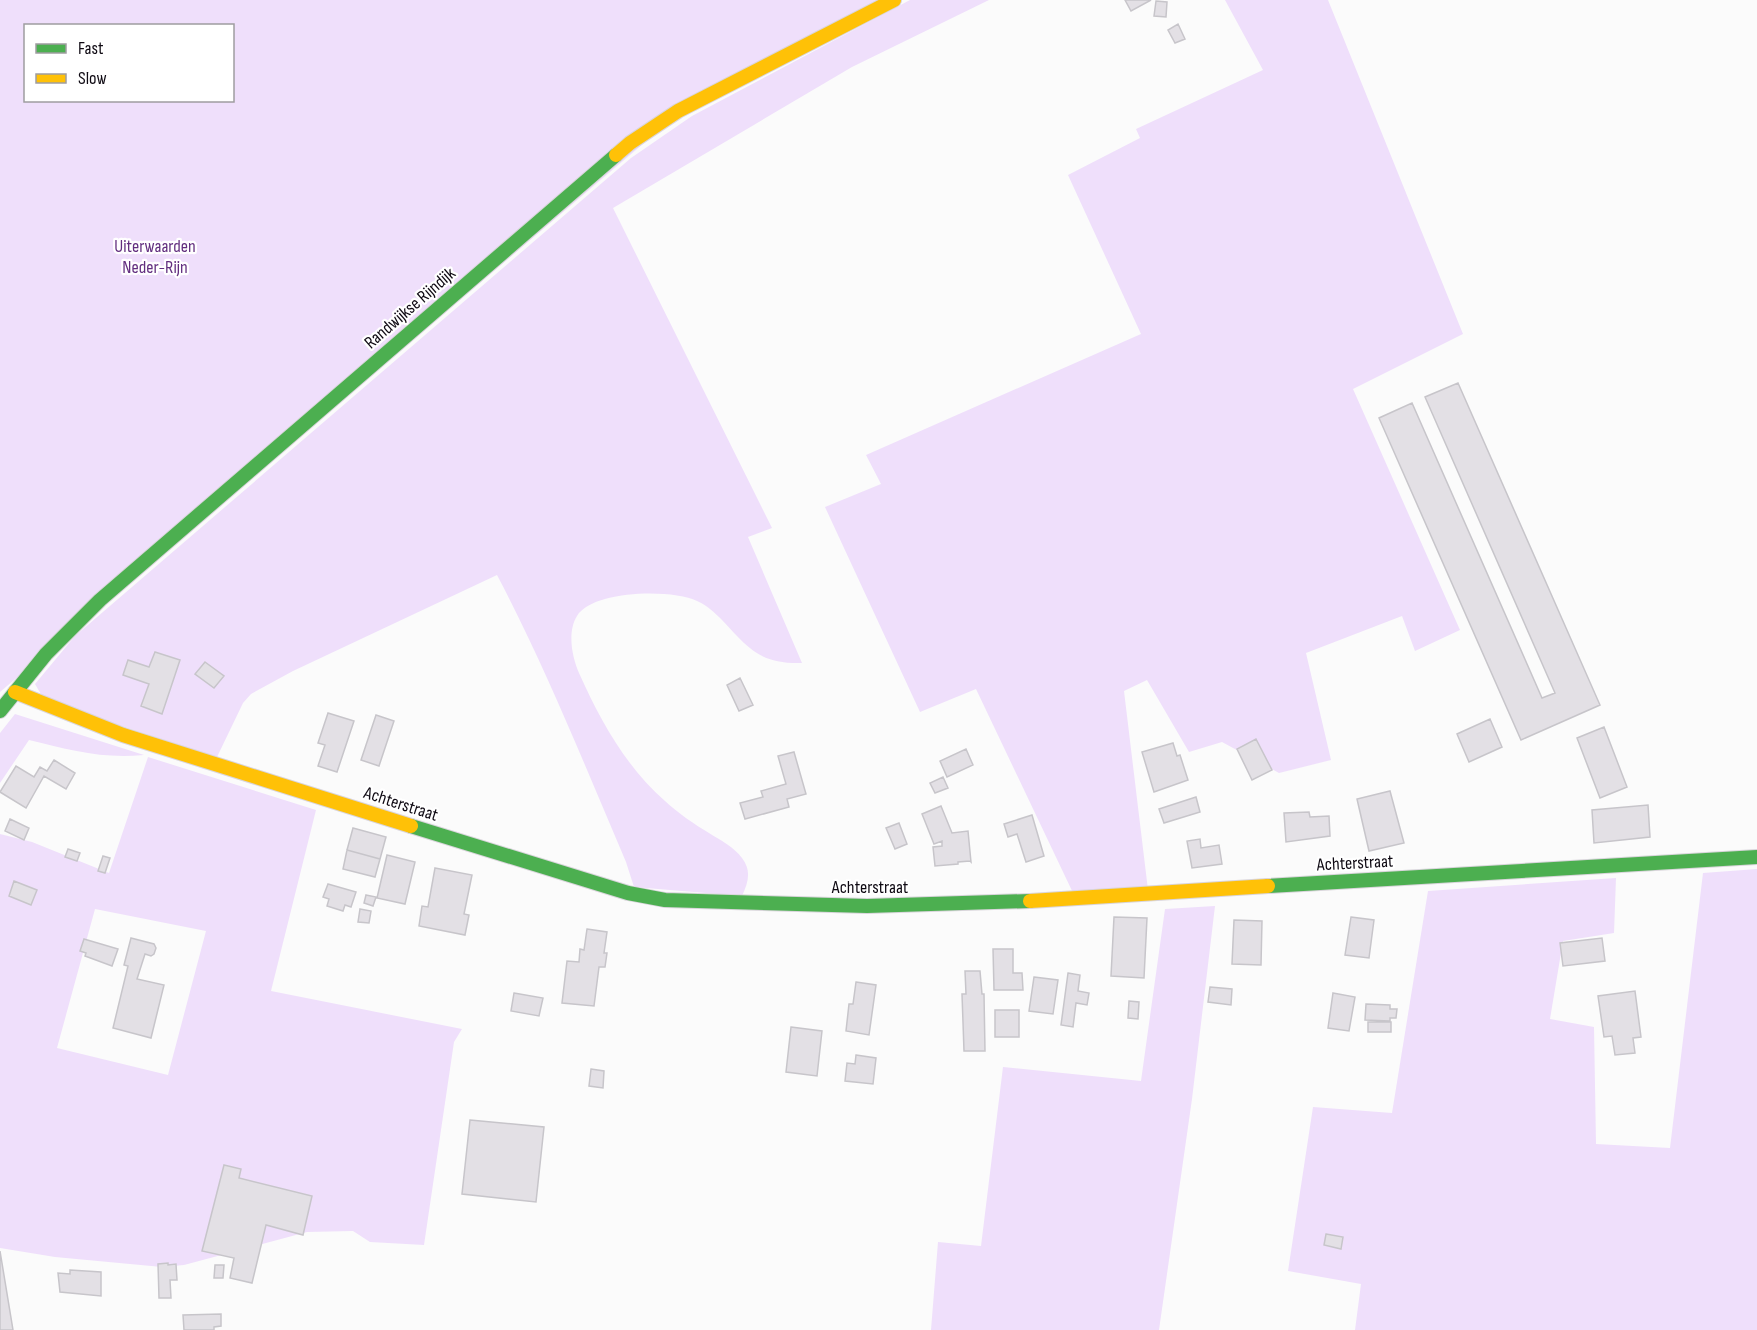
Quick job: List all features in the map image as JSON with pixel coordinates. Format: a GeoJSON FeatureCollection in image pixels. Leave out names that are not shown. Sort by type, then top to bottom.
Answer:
{"type":"FeatureCollection","features":[{"type":"Feature","properties":{"kind":"street","name":"Randwijkse Rijndijk"},"geometry":{"type":"LineString","coordinates":[[0,711],[46,654],[109,592],[630,143],[678,111],[894,0]]}},
{"type":"Feature","properties":{"kind":"street","name":"Achterstraat"},"geometry":{"type":"LineString","coordinates":[[15,692],[123,735],[499,855],[628,893],[665,900],[867,906],[989,903],[1757,857]]}},
{"type":"Feature","properties":{"kind":"green space","name":"Uiterwaarden Neder-Rijn"},"geometry":{"type":"Polygon","coordinates":[[[0,0],[878,0],[711,86],[0,692],[0,0]]]}},
{"type":"Feature","properties":{"kind":"green space"},"geometry":{"type":"Polygon","coordinates":[[[910,0],[989,0],[852,67],[613,208],[772,528],[748,537],[802,663],[776,661],[756,653],[714,612],[701,603],[685,597],[652,594],[615,597],[586,607],[577,616],[572,629],[574,660],[615,742],[638,773],[675,810],[731,847],[742,858],[748,877],[742,896],[634,887],[626,862],[564,717],[497,575],[293,671],[251,694],[243,703],[217,757],[45,701],[35,684],[75,636],[631,158],[692,116],[910,0]]]}},
{"type":"Feature","properties":{"kind":"green space"},"geometry":{"type":"Polygon","coordinates":[[[1225,0],[1328,0],[1463,334],[1353,389],[1460,630],[1415,651],[1402,616],[1306,653],[1331,760],[1279,773],[1222,742],[1189,752],[1147,680],[1124,691],[1148,890],[1074,895],[976,689],[920,712],[825,507],[881,484],[866,455],[1141,334],[1068,175],[1140,138],[1136,129],[1263,70],[1225,0]]]}},
{"type":"Feature","properties":{"kind":"green space"},"geometry":{"type":"Polygon","coordinates":[[[15,714],[144,755],[100,755],[29,740],[0,783],[0,733],[15,714]]]}},
{"type":"Feature","properties":{"kind":"green space"},"geometry":{"type":"Polygon","coordinates":[[[148,757],[316,810],[271,991],[462,1029],[454,1042],[424,1245],[370,1242],[353,1231],[307,1232],[184,1265],[162,1267],[55,1257],[0,1248],[0,834],[32,842],[109,873],[148,757]],[[95,909],[57,1048],[168,1075],[206,931],[95,909]]]}},
{"type":"Feature","properties":{"kind":"green space"},"geometry":{"type":"Polygon","coordinates":[[[1757,869],[1757,1330],[1355,1330],[1361,1284],[1288,1271],[1313,1107],[1392,1113],[1428,891],[1616,878],[1614,933],[1563,941],[1550,1019],[1594,1027],[1596,1144],[1670,1148],[1703,873],[1757,869]]]}},
{"type":"Feature","properties":{"kind":"green space"},"geometry":{"type":"Polygon","coordinates":[[[1215,906],[1192,1099],[1159,1330],[931,1330],[938,1242],[981,1246],[1003,1067],[1141,1081],[1165,909],[1215,906]]]}},
{"type":"Feature","properties":{"kind":"building"},"geometry":{"type":"Polygon","coordinates":[[[1125,0],[1151,0],[1131,11],[1125,0]]]}},
{"type":"Feature","properties":{"kind":"building"},"geometry":{"type":"Polygon","coordinates":[[[1156,1],[1167,2],[1166,17],[1154,16],[1156,1]]]}},
{"type":"Feature","properties":{"kind":"building"},"geometry":{"type":"Polygon","coordinates":[[[1178,24],[1185,39],[1175,43],[1168,30],[1178,24]]]}},
{"type":"Feature","properties":{"kind":"building"},"geometry":{"type":"Polygon","coordinates":[[[1458,383],[1600,705],[1521,740],[1379,418],[1412,403],[1542,698],[1555,693],[1425,397],[1458,383]]]}},
{"type":"Feature","properties":{"kind":"building"},"geometry":{"type":"Polygon","coordinates":[[[155,652],[180,660],[162,714],[141,706],[149,684],[123,675],[128,660],[149,667],[155,652]]]}},
{"type":"Feature","properties":{"kind":"building"},"geometry":{"type":"Polygon","coordinates":[[[205,662],[224,676],[214,688],[195,674],[205,662]]]}},
{"type":"Feature","properties":{"kind":"building"},"geometry":{"type":"Polygon","coordinates":[[[740,678],[753,705],[739,711],[727,685],[740,678]]]}},
{"type":"Feature","properties":{"kind":"building"},"geometry":{"type":"Polygon","coordinates":[[[328,713],[354,721],[337,772],[318,766],[325,745],[318,743],[328,713]]]}},
{"type":"Feature","properties":{"kind":"building"},"geometry":{"type":"Polygon","coordinates":[[[376,715],[394,721],[379,766],[361,760],[376,715]]]}},
{"type":"Feature","properties":{"kind":"building"},"geometry":{"type":"Polygon","coordinates":[[[1490,719],[1502,747],[1469,762],[1457,734],[1490,719]]]}},
{"type":"Feature","properties":{"kind":"building"},"geometry":{"type":"Polygon","coordinates":[[[1604,727],[1627,787],[1600,798],[1577,738],[1604,727]]]}},
{"type":"Feature","properties":{"kind":"building"},"geometry":{"type":"Polygon","coordinates":[[[1256,739],[1272,770],[1252,780],[1237,749],[1256,739]]]}},
{"type":"Feature","properties":{"kind":"building"},"geometry":{"type":"Polygon","coordinates":[[[1173,743],[1177,756],[1180,755],[1188,780],[1154,792],[1142,752],[1173,743]]]}},
{"type":"Feature","properties":{"kind":"building"},"geometry":{"type":"Polygon","coordinates":[[[966,749],[973,765],[947,777],[940,761],[966,749]]]}},
{"type":"Feature","properties":{"kind":"building"},"geometry":{"type":"Polygon","coordinates":[[[794,752],[806,794],[787,799],[789,807],[745,819],[740,803],[763,797],[761,791],[786,784],[778,756],[794,752]]]}},
{"type":"Feature","properties":{"kind":"building"},"geometry":{"type":"Polygon","coordinates":[[[54,760],[75,773],[66,789],[44,776],[26,808],[0,792],[16,766],[34,777],[40,767],[47,771],[54,760]]]}},
{"type":"Feature","properties":{"kind":"building"},"geometry":{"type":"Polygon","coordinates":[[[943,777],[948,788],[935,793],[930,783],[943,777]]]}},
{"type":"Feature","properties":{"kind":"building"},"geometry":{"type":"Polygon","coordinates":[[[1390,791],[1404,843],[1369,851],[1357,799],[1390,791]]]}},
{"type":"Feature","properties":{"kind":"building"},"geometry":{"type":"Polygon","coordinates":[[[1196,797],[1200,812],[1164,823],[1159,809],[1196,797]]]}},
{"type":"Feature","properties":{"kind":"building"},"geometry":{"type":"Polygon","coordinates":[[[1648,805],[1650,837],[1594,843],[1592,810],[1648,805]]]}},
{"type":"Feature","properties":{"kind":"building"},"geometry":{"type":"Polygon","coordinates":[[[941,806],[952,833],[968,831],[971,862],[935,866],[933,847],[942,846],[942,841],[934,844],[922,814],[941,806]]]}},
{"type":"Feature","properties":{"kind":"building"},"geometry":{"type":"Polygon","coordinates":[[[1309,812],[1310,817],[1329,816],[1330,836],[1286,842],[1284,813],[1309,812]]]}},
{"type":"Feature","properties":{"kind":"building"},"geometry":{"type":"Polygon","coordinates":[[[1032,815],[1044,856],[1026,862],[1017,834],[1008,837],[1004,824],[1032,815]]]}},
{"type":"Feature","properties":{"kind":"building"},"geometry":{"type":"Polygon","coordinates":[[[10,819],[29,828],[24,840],[5,831],[10,819]]]}},
{"type":"Feature","properties":{"kind":"building"},"geometry":{"type":"Polygon","coordinates":[[[899,823],[907,844],[895,849],[886,828],[899,823]]]}},
{"type":"Feature","properties":{"kind":"building"},"geometry":{"type":"Polygon","coordinates":[[[353,828],[386,837],[380,859],[347,850],[353,828]]]}},
{"type":"Feature","properties":{"kind":"building"},"geometry":{"type":"Polygon","coordinates":[[[1200,839],[1201,848],[1219,845],[1222,864],[1192,868],[1187,841],[1200,839]]]}},
{"type":"Feature","properties":{"kind":"building"},"geometry":{"type":"Polygon","coordinates":[[[68,849],[80,853],[77,861],[65,857],[68,849]]]}},
{"type":"Feature","properties":{"kind":"building"},"geometry":{"type":"Polygon","coordinates":[[[347,850],[380,859],[375,877],[343,869],[347,850]]]}},
{"type":"Feature","properties":{"kind":"building"},"geometry":{"type":"Polygon","coordinates":[[[387,855],[415,862],[405,904],[377,898],[387,855]]]}},
{"type":"Feature","properties":{"kind":"building"},"geometry":{"type":"Polygon","coordinates":[[[103,856],[110,858],[105,873],[98,871],[103,856]]]}},
{"type":"Feature","properties":{"kind":"building"},"geometry":{"type":"Polygon","coordinates":[[[435,868],[472,875],[464,914],[469,915],[465,935],[419,926],[422,906],[428,907],[435,868]]]}},
{"type":"Feature","properties":{"kind":"building"},"geometry":{"type":"Polygon","coordinates":[[[14,881],[37,890],[31,905],[9,896],[14,881]]]}},
{"type":"Feature","properties":{"kind":"building"},"geometry":{"type":"Polygon","coordinates":[[[328,884],[356,892],[351,907],[345,905],[343,911],[327,906],[329,899],[323,897],[328,884]]]}},
{"type":"Feature","properties":{"kind":"building"},"geometry":{"type":"Polygon","coordinates":[[[366,895],[376,897],[373,906],[364,903],[366,895]]]}},
{"type":"Feature","properties":{"kind":"building"},"geometry":{"type":"Polygon","coordinates":[[[360,909],[371,911],[369,923],[358,922],[360,909]]]}},
{"type":"Feature","properties":{"kind":"building"},"geometry":{"type":"Polygon","coordinates":[[[1114,917],[1147,918],[1144,978],[1111,976],[1114,917]]]}},
{"type":"Feature","properties":{"kind":"building"},"geometry":{"type":"Polygon","coordinates":[[[1351,917],[1374,920],[1369,958],[1345,955],[1351,917]]]}},
{"type":"Feature","properties":{"kind":"building"},"geometry":{"type":"Polygon","coordinates":[[[1234,920],[1262,921],[1261,965],[1232,964],[1234,920]]]}},
{"type":"Feature","properties":{"kind":"building"},"geometry":{"type":"Polygon","coordinates":[[[587,929],[607,932],[605,967],[599,967],[594,1006],[562,1003],[567,961],[579,962],[580,949],[584,950],[587,929]]]}},
{"type":"Feature","properties":{"kind":"building"},"geometry":{"type":"Polygon","coordinates":[[[131,938],[154,944],[156,948],[151,956],[145,954],[137,979],[164,985],[151,1038],[113,1028],[128,966],[124,965],[131,938]]]}},
{"type":"Feature","properties":{"kind":"building"},"geometry":{"type":"Polygon","coordinates":[[[1602,938],[1605,961],[1563,966],[1560,943],[1602,938]]]}},
{"type":"Feature","properties":{"kind":"building"},"geometry":{"type":"Polygon","coordinates":[[[84,939],[118,949],[112,966],[85,956],[86,953],[80,951],[84,939]]]}},
{"type":"Feature","properties":{"kind":"building"},"geometry":{"type":"Polygon","coordinates":[[[993,949],[1013,949],[1013,973],[1022,973],[1023,990],[994,990],[993,949]]]}},
{"type":"Feature","properties":{"kind":"building"},"geometry":{"type":"Polygon","coordinates":[[[965,971],[980,971],[982,994],[984,994],[985,1051],[964,1051],[962,994],[966,994],[965,971]]]}},
{"type":"Feature","properties":{"kind":"building"},"geometry":{"type":"Polygon","coordinates":[[[1068,973],[1080,975],[1078,991],[1089,993],[1087,1005],[1076,1003],[1073,1027],[1061,1025],[1068,973]]]}},
{"type":"Feature","properties":{"kind":"building"},"geometry":{"type":"Polygon","coordinates":[[[1034,977],[1058,980],[1053,1014],[1029,1011],[1034,977]]]}},
{"type":"Feature","properties":{"kind":"building"},"geometry":{"type":"Polygon","coordinates":[[[856,982],[876,985],[869,1035],[846,1031],[849,1004],[853,1004],[856,982]]]}},
{"type":"Feature","properties":{"kind":"building"},"geometry":{"type":"Polygon","coordinates":[[[1210,987],[1232,989],[1231,1005],[1208,1002],[1210,987]]]}},
{"type":"Feature","properties":{"kind":"building"},"geometry":{"type":"Polygon","coordinates":[[[1635,991],[1641,1037],[1633,1038],[1635,1053],[1615,1055],[1612,1036],[1604,1037],[1598,996],[1635,991]]]}},
{"type":"Feature","properties":{"kind":"building"},"geometry":{"type":"Polygon","coordinates":[[[514,993],[543,998],[539,1016],[511,1011],[514,993]]]}},
{"type":"Feature","properties":{"kind":"building"},"geometry":{"type":"Polygon","coordinates":[[[1333,993],[1355,997],[1349,1031],[1328,1028],[1333,993]]]}},
{"type":"Feature","properties":{"kind":"building"},"geometry":{"type":"Polygon","coordinates":[[[1129,1001],[1139,1002],[1138,1019],[1128,1018],[1129,1001]]]}},
{"type":"Feature","properties":{"kind":"building"},"geometry":{"type":"Polygon","coordinates":[[[1366,1004],[1390,1005],[1390,1009],[1397,1009],[1396,1018],[1390,1018],[1390,1021],[1365,1020],[1366,1004]]]}},
{"type":"Feature","properties":{"kind":"building"},"geometry":{"type":"Polygon","coordinates":[[[995,1010],[1019,1010],[1019,1037],[995,1037],[995,1010]]]}},
{"type":"Feature","properties":{"kind":"building"},"geometry":{"type":"Polygon","coordinates":[[[1368,1022],[1391,1022],[1391,1032],[1368,1032],[1368,1022]]]}},
{"type":"Feature","properties":{"kind":"building"},"geometry":{"type":"Polygon","coordinates":[[[791,1027],[822,1031],[817,1076],[786,1072],[791,1027]]]}},
{"type":"Feature","properties":{"kind":"building"},"geometry":{"type":"Polygon","coordinates":[[[856,1055],[876,1058],[873,1084],[845,1081],[847,1063],[855,1064],[856,1055]]]}},
{"type":"Feature","properties":{"kind":"building"},"geometry":{"type":"Polygon","coordinates":[[[591,1069],[604,1071],[603,1088],[589,1086],[591,1069]]]}},
{"type":"Feature","properties":{"kind":"building"},"geometry":{"type":"Polygon","coordinates":[[[470,1120],[544,1127],[536,1202],[462,1194],[470,1120]]]}},
{"type":"Feature","properties":{"kind":"building"},"geometry":{"type":"Polygon","coordinates":[[[224,1165],[241,1169],[239,1178],[312,1196],[303,1235],[266,1225],[252,1283],[230,1278],[234,1258],[202,1251],[224,1165]]]}},
{"type":"Feature","properties":{"kind":"building"},"geometry":{"type":"Polygon","coordinates":[[[1326,1234],[1343,1237],[1341,1249],[1324,1245],[1326,1234]]]}},
{"type":"Feature","properties":{"kind":"building"},"geometry":{"type":"Polygon","coordinates":[[[0,1251],[13,1330],[0,1330],[0,1251]]]}},
{"type":"Feature","properties":{"kind":"building"},"geometry":{"type":"Polygon","coordinates":[[[168,1263],[168,1265],[176,1264],[177,1280],[170,1280],[171,1298],[159,1298],[158,1264],[168,1263]]]}},
{"type":"Feature","properties":{"kind":"building"},"geometry":{"type":"Polygon","coordinates":[[[215,1265],[224,1265],[223,1278],[214,1278],[215,1265]]]}},
{"type":"Feature","properties":{"kind":"building"},"geometry":{"type":"Polygon","coordinates":[[[70,1270],[101,1272],[101,1296],[60,1292],[58,1273],[70,1274],[70,1270]]]}},
{"type":"Feature","properties":{"kind":"building"},"geometry":{"type":"Polygon","coordinates":[[[221,1314],[221,1326],[214,1327],[214,1330],[184,1330],[183,1315],[221,1314]]]}},
{"type":"Feature","properties":{"kind":"traffic: fast"},"geometry":{"type":"LineString","coordinates":[[0,711],[46,654],[100,600],[616,155]]}},
{"type":"Feature","properties":{"kind":"traffic: fast"},"geometry":{"type":"LineString","coordinates":[[411,826],[628,893],[665,900],[867,906],[1030,901]]}},
{"type":"Feature","properties":{"kind":"traffic: fast"},"geometry":{"type":"LineString","coordinates":[[1268,886],[1757,857]]}},
{"type":"Feature","properties":{"kind":"traffic: slow"},"geometry":{"type":"LineString","coordinates":[[616,155],[678,111],[894,0]]}},
{"type":"Feature","properties":{"kind":"traffic: slow"},"geometry":{"type":"LineString","coordinates":[[15,692],[123,735],[411,826]]}},
{"type":"Feature","properties":{"kind":"traffic: slow"},"geometry":{"type":"LineString","coordinates":[[1030,901],[1268,886]]}}]}
